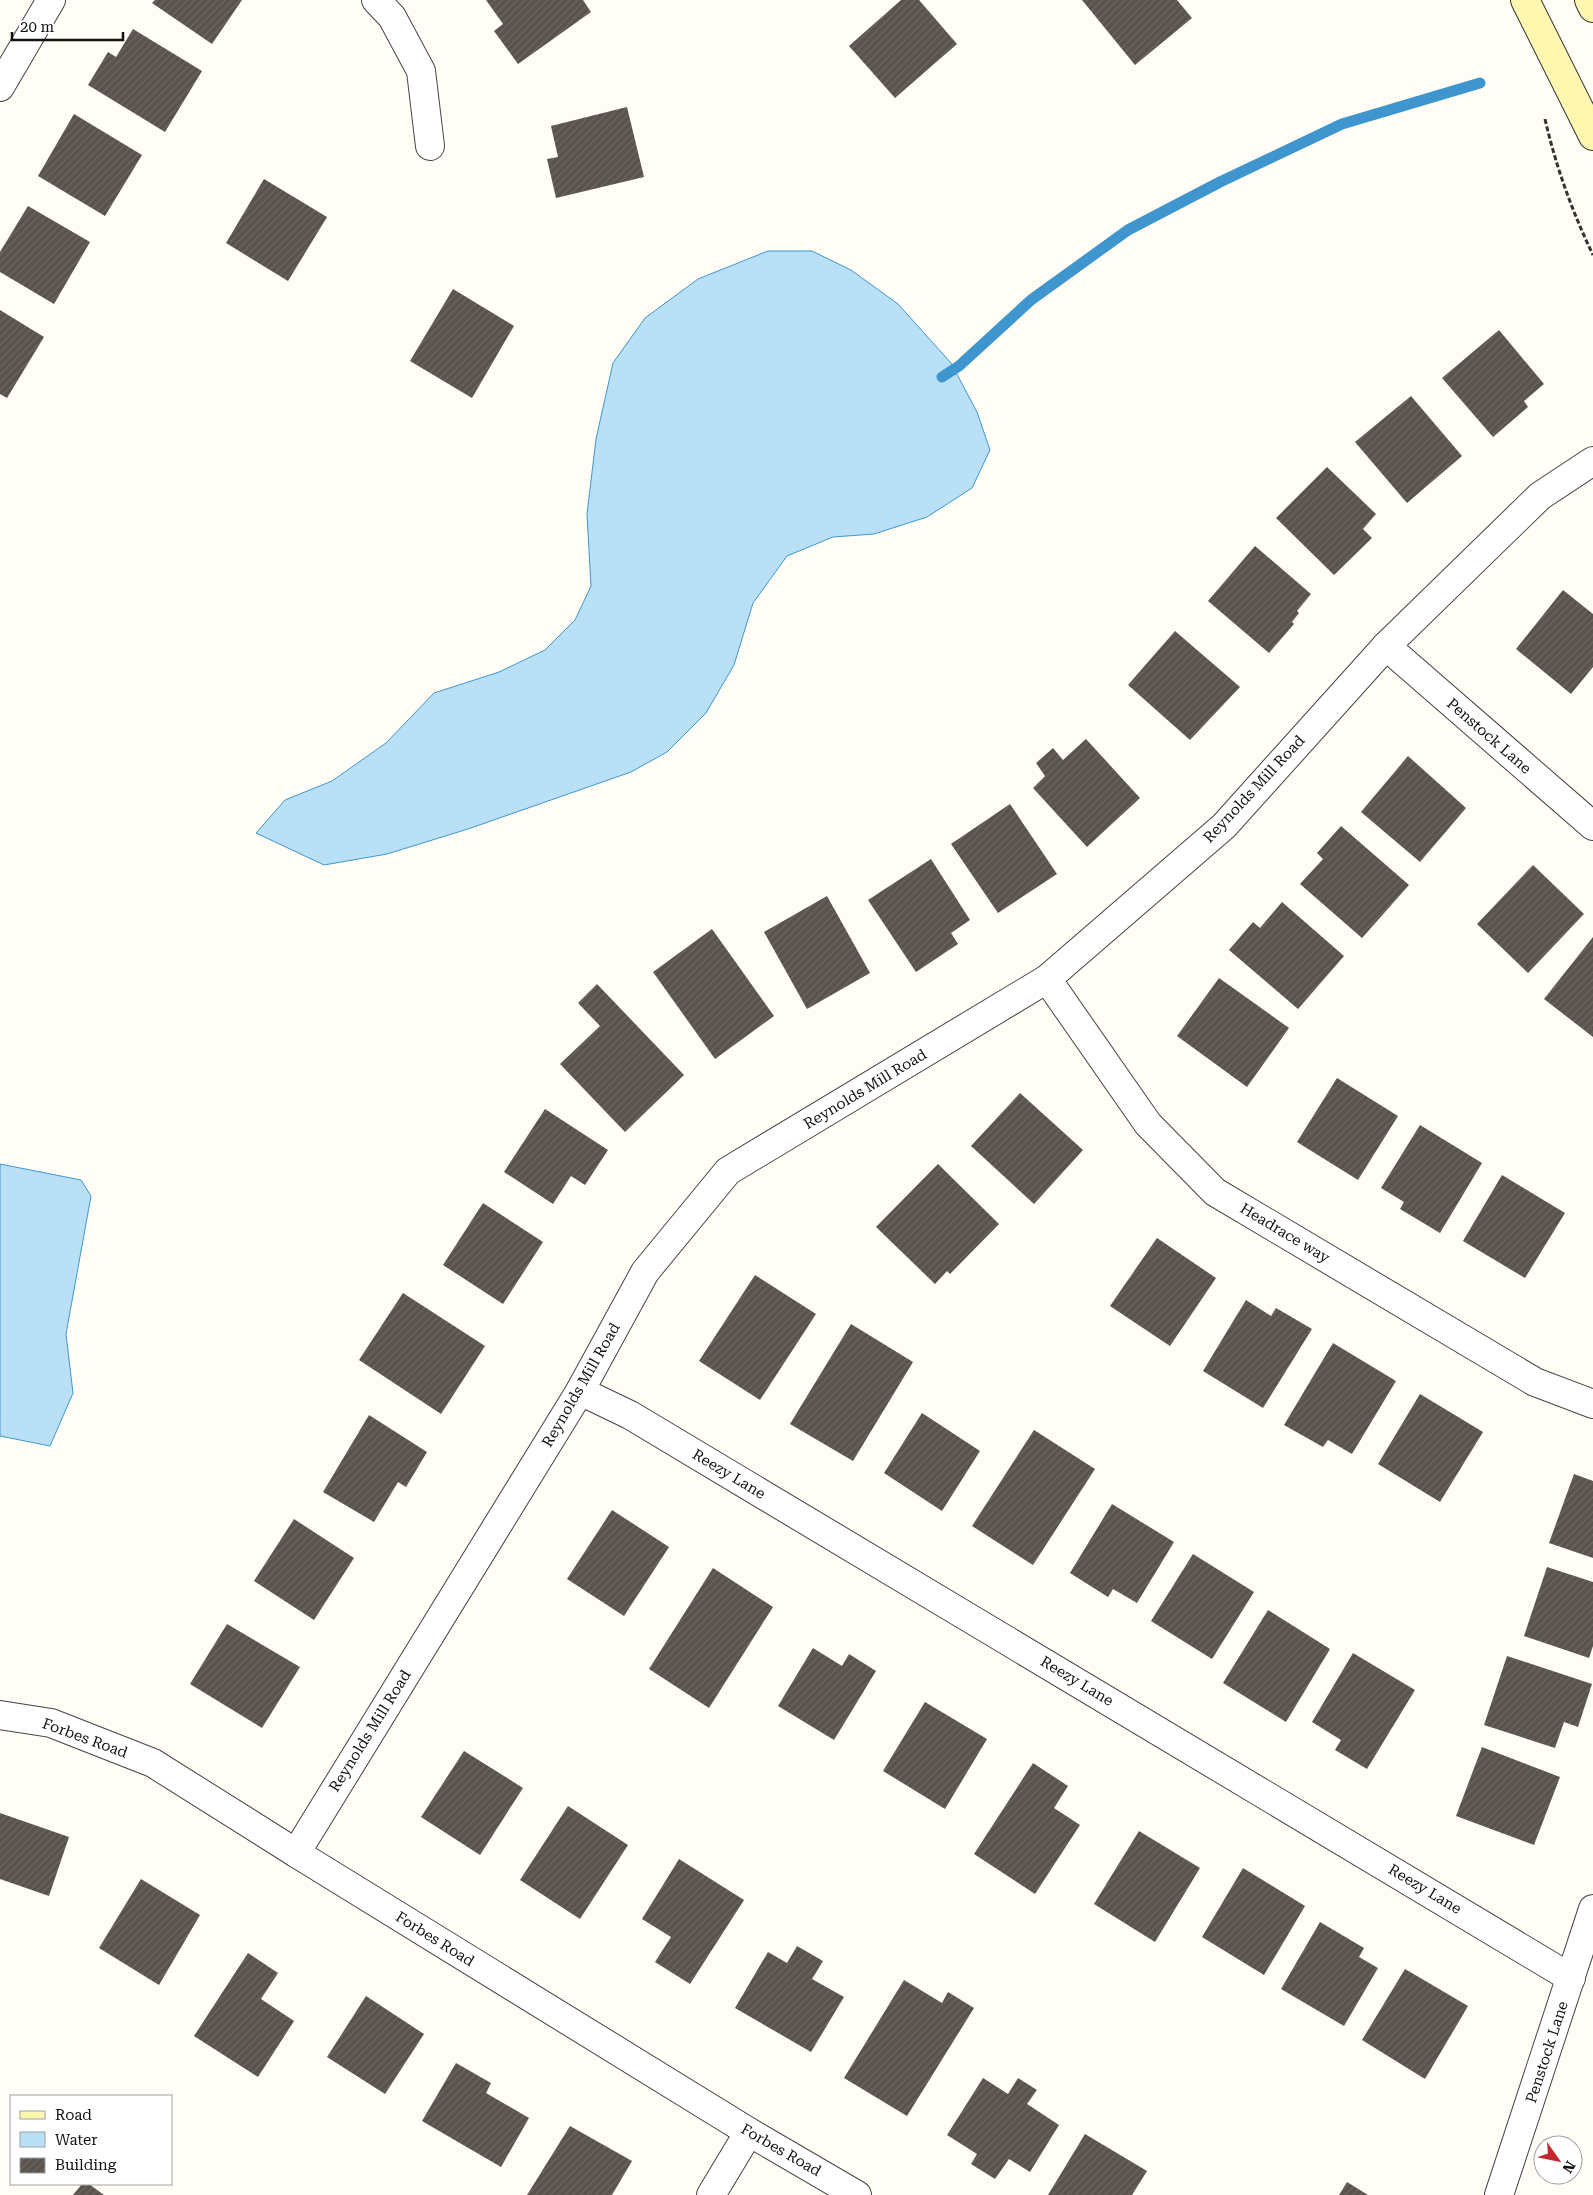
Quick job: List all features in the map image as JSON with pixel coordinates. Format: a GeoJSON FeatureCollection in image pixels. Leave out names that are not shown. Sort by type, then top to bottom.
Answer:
{"type":"FeatureCollection","features":[{"type":"Feature","properties":{"kind":"main road"},"geometry":{"type":"LineString","coordinates":[[1525,0],[1593,136]]}},
{"type":"Feature","properties":{"kind":"main road"},"geometry":{"type":"LineString","coordinates":[[1589,0],[1593,8]]}},
{"type":"Feature","properties":{"kind":"street"},"geometry":{"type":"LineString","coordinates":[[0,87],[51,0]]}},
{"type":"Feature","properties":{"kind":"street"},"geometry":{"type":"LineString","coordinates":[[376,0],[392,16],[421,71],[430,146]]}},
{"type":"Feature","properties":{"kind":"street","name":"Reynolds Mill Road"},"geometry":{"type":"LineString","coordinates":[[296,1853],[580,1391],[645,1272],[728,1171],[1048,979],[1224,826],[1386,646],[1540,496],[1593,461]]}},
{"type":"Feature","properties":{"kind":"street","name":"Penstock Lane"},"geometry":{"type":"LineString","coordinates":[[1386,646],[1593,826]]}},
{"type":"Feature","properties":{"kind":"street","name":"Headrace way"},"geometry":{"type":"LineString","coordinates":[[1048,979],[1148,1124],[1215,1192],[1536,1382],[1593,1404]]}},
{"type":"Feature","properties":{"kind":"street","name":"Reezy Lane"},"geometry":{"type":"LineString","coordinates":[[580,1391],[639,1420],[1571,1978]]}},
{"type":"Feature","properties":{"kind":"street","name":"Forbes Road"},"geometry":{"type":"LineString","coordinates":[[0,1715],[51,1723],[152,1763],[749,2132],[857,2195]]}},
{"type":"Feature","properties":{"kind":"street","name":"Penstock Lane"},"geometry":{"type":"LineString","coordinates":[[1499,2195],[1593,1909]]}},
{"type":"Feature","properties":{"kind":"street"},"geometry":{"type":"LineString","coordinates":[[711,2195],[749,2132]]}},
{"type":"Feature","properties":{"kind":"path"},"geometry":{"type":"LineString","coordinates":[[1544,115],[1555,163],[1575,218],[1593,255]]}},
{"type":"Feature","properties":{"kind":"water"},"geometry":{"type":"Polygon","coordinates":[[[768,251],[812,251],[851,270],[898,304],[951,363],[977,412],[990,450],[972,488],[927,517],[874,534],[833,537],[787,556],[753,603],[734,665],[706,713],[667,752],[631,772],[468,829],[387,854],[324,865],[256,833],[285,800],[332,781],[386,743],[434,693],[499,672],[545,650],[575,620],[591,586],[587,514],[596,439],[613,363],[645,318],[698,279],[768,251]]]}},
{"type":"Feature","properties":{"kind":"water"},"geometry":{"type":"Polygon","coordinates":[[[0,1164],[81,1180],[91,1196],[66,1334],[73,1393],[50,1446],[0,1436],[0,1164]]]}},
{"type":"Feature","properties":{"kind":"building"},"geometry":{"type":"Polygon","coordinates":[[[155,0],[242,0],[212,44],[152,3],[155,0]]]}},
{"type":"Feature","properties":{"kind":"building"},"geometry":{"type":"Polygon","coordinates":[[[486,0],[583,0],[591,12],[518,64],[494,31],[503,24],[486,0]]]}},
{"type":"Feature","properties":{"kind":"building"},"geometry":{"type":"Polygon","coordinates":[[[901,0],[919,0],[957,44],[895,98],[849,46],[901,0]]]}},
{"type":"Feature","properties":{"kind":"building"},"geometry":{"type":"Polygon","coordinates":[[[1082,0],[1177,0],[1192,18],[1135,65],[1082,0]]]}},
{"type":"Feature","properties":{"kind":"building"},"geometry":{"type":"Polygon","coordinates":[[[133,29],[202,71],[165,132],[88,85],[108,52],[116,57],[133,29]]]}},
{"type":"Feature","properties":{"kind":"building"},"geometry":{"type":"Polygon","coordinates":[[[627,107],[644,177],[556,198],[547,159],[558,157],[551,126],[627,107]]]}},
{"type":"Feature","properties":{"kind":"building"},"geometry":{"type":"Polygon","coordinates":[[[74,114],[142,155],[105,216],[38,176],[74,114]]]}},
{"type":"Feature","properties":{"kind":"building"},"geometry":{"type":"Polygon","coordinates":[[[264,179],[327,217],[288,281],[226,243],[264,179]]]}},
{"type":"Feature","properties":{"kind":"building"},"geometry":{"type":"Polygon","coordinates":[[[28,206],[90,242],[54,304],[0,272],[0,252],[28,206]]]}},
{"type":"Feature","properties":{"kind":"building"},"geometry":{"type":"Polygon","coordinates":[[[453,289],[514,326],[472,398],[410,361],[453,289]]]}},
{"type":"Feature","properties":{"kind":"building"},"geometry":{"type":"Polygon","coordinates":[[[0,310],[44,337],[7,398],[0,394],[0,310]]]}},
{"type":"Feature","properties":{"kind":"building"},"geometry":{"type":"Polygon","coordinates":[[[1499,330],[1544,384],[1524,401],[1528,407],[1493,437],[1442,378],[1499,330]]]}},
{"type":"Feature","properties":{"kind":"building"},"geometry":{"type":"Polygon","coordinates":[[[1411,396],[1462,456],[1407,503],[1355,442],[1411,396]]]}},
{"type":"Feature","properties":{"kind":"building"},"geometry":{"type":"Polygon","coordinates":[[[1327,467],[1376,514],[1363,529],[1372,538],[1334,575],[1276,518],[1327,467]]]}},
{"type":"Feature","properties":{"kind":"building"},"geometry":{"type":"Polygon","coordinates":[[[1255,546],[1311,594],[1297,611],[1299,613],[1292,622],[1294,624],[1269,653],[1208,601],[1255,546]]]}},
{"type":"Feature","properties":{"kind":"building"},"geometry":{"type":"Polygon","coordinates":[[[1563,590],[1593,614],[1593,667],[1571,694],[1516,649],[1563,590]]]}},
{"type":"Feature","properties":{"kind":"building"},"geometry":{"type":"Polygon","coordinates":[[[1175,631],[1240,687],[1190,740],[1128,685],[1175,631]]]}},
{"type":"Feature","properties":{"kind":"building"},"geometry":{"type":"Polygon","coordinates":[[[1086,739],[1140,798],[1087,847],[1033,788],[1045,776],[1036,763],[1053,748],[1063,760],[1086,739]]]}},
{"type":"Feature","properties":{"kind":"building"},"geometry":{"type":"Polygon","coordinates":[[[1408,756],[1466,808],[1420,862],[1361,812],[1408,756]]]}},
{"type":"Feature","properties":{"kind":"building"},"geometry":{"type":"Polygon","coordinates":[[[1010,804],[1057,874],[998,913],[951,844],[1010,804]]]}},
{"type":"Feature","properties":{"kind":"building"},"geometry":{"type":"Polygon","coordinates":[[[1341,826],[1409,885],[1362,938],[1300,884],[1323,859],[1317,853],[1341,826]]]}},
{"type":"Feature","properties":{"kind":"building"},"geometry":{"type":"Polygon","coordinates":[[[931,859],[970,920],[951,933],[958,944],[916,972],[868,900],[931,859]]]}},
{"type":"Feature","properties":{"kind":"building"},"geometry":{"type":"Polygon","coordinates":[[[1533,865],[1584,914],[1528,973],[1477,924],[1533,865]]]}},
{"type":"Feature","properties":{"kind":"building"},"geometry":{"type":"Polygon","coordinates":[[[827,896],[870,973],[807,1009],[764,932],[827,896]]]}},
{"type":"Feature","properties":{"kind":"building"},"geometry":{"type":"Polygon","coordinates":[[[1282,902],[1344,956],[1298,1009],[1229,950],[1253,922],[1260,928],[1282,902]]]}},
{"type":"Feature","properties":{"kind":"building"},"geometry":{"type":"Polygon","coordinates":[[[712,929],[774,1016],[715,1059],[653,972],[712,929]]]}},
{"type":"Feature","properties":{"kind":"building"},"geometry":{"type":"Polygon","coordinates":[[[1593,937],[1593,1037],[1544,999],[1593,937]]]}},
{"type":"Feature","properties":{"kind":"building"},"geometry":{"type":"Polygon","coordinates":[[[1219,978],[1289,1028],[1247,1087],[1177,1036],[1219,978]]]}},
{"type":"Feature","properties":{"kind":"building"},"geometry":{"type":"Polygon","coordinates":[[[597,984],[684,1075],[625,1132],[560,1064],[600,1026],[578,1003],[597,984]]]}},
{"type":"Feature","properties":{"kind":"building"},"geometry":{"type":"Polygon","coordinates":[[[1337,1078],[1398,1116],[1358,1180],[1297,1142],[1337,1078]]]}},
{"type":"Feature","properties":{"kind":"building"},"geometry":{"type":"Polygon","coordinates":[[[1020,1093],[1083,1150],[1034,1204],[971,1146],[1020,1093]]]}},
{"type":"Feature","properties":{"kind":"building"},"geometry":{"type":"Polygon","coordinates":[[[545,1109],[608,1150],[585,1185],[571,1176],[553,1204],[504,1172],[545,1109]]]}},
{"type":"Feature","properties":{"kind":"building"},"geometry":{"type":"Polygon","coordinates":[[[1420,1125],[1482,1163],[1440,1233],[1400,1209],[1404,1202],[1381,1188],[1420,1125]]]}},
{"type":"Feature","properties":{"kind":"building"},"geometry":{"type":"Polygon","coordinates":[[[938,1164],[999,1224],[950,1274],[947,1271],[935,1284],[876,1227],[938,1164]]]}},
{"type":"Feature","properties":{"kind":"building"},"geometry":{"type":"Polygon","coordinates":[[[1502,1175],[1565,1213],[1525,1278],[1463,1241],[1502,1175]]]}},
{"type":"Feature","properties":{"kind":"building"},"geometry":{"type":"Polygon","coordinates":[[[483,1203],[543,1242],[503,1304],[443,1265],[483,1203]]]}},
{"type":"Feature","properties":{"kind":"building"},"geometry":{"type":"Polygon","coordinates":[[[1157,1238],[1216,1278],[1170,1346],[1110,1306],[1157,1238]]]}},
{"type":"Feature","properties":{"kind":"building"},"geometry":{"type":"Polygon","coordinates":[[[755,1275],[816,1314],[760,1400],[699,1361],[755,1275]]]}},
{"type":"Feature","properties":{"kind":"building"},"geometry":{"type":"Polygon","coordinates":[[[403,1293],[485,1346],[441,1414],[359,1360],[403,1293]]]}},
{"type":"Feature","properties":{"kind":"building"},"geometry":{"type":"Polygon","coordinates":[[[1246,1300],[1271,1316],[1276,1308],[1312,1329],[1263,1408],[1203,1371],[1246,1300]]]}},
{"type":"Feature","properties":{"kind":"building"},"geometry":{"type":"Polygon","coordinates":[[[851,1324],[913,1362],[853,1461],[790,1424],[851,1324]]]}},
{"type":"Feature","properties":{"kind":"building"},"geometry":{"type":"Polygon","coordinates":[[[1333,1343],[1396,1381],[1352,1454],[1328,1440],[1323,1447],[1284,1425],[1333,1343]]]}},
{"type":"Feature","properties":{"kind":"building"},"geometry":{"type":"Polygon","coordinates":[[[1420,1394],[1483,1432],[1440,1502],[1378,1464],[1420,1394]]]}},
{"type":"Feature","properties":{"kind":"building"},"geometry":{"type":"Polygon","coordinates":[[[922,1413],[980,1451],[942,1511],[884,1473],[922,1413]]]}},
{"type":"Feature","properties":{"kind":"building"},"geometry":{"type":"Polygon","coordinates":[[[369,1415],[427,1452],[406,1487],[398,1482],[374,1522],[323,1492],[369,1415]]]}},
{"type":"Feature","properties":{"kind":"building"},"geometry":{"type":"Polygon","coordinates":[[[1034,1430],[1095,1469],[1033,1565],[972,1526],[1034,1430]]]}},
{"type":"Feature","properties":{"kind":"building"},"geometry":{"type":"Polygon","coordinates":[[[1574,1474],[1593,1481],[1593,1558],[1549,1543],[1574,1474]]]}},
{"type":"Feature","properties":{"kind":"building"},"geometry":{"type":"Polygon","coordinates":[[[1112,1504],[1174,1542],[1137,1603],[1113,1589],[1108,1597],[1070,1573],[1112,1504]]]}},
{"type":"Feature","properties":{"kind":"building"},"geometry":{"type":"Polygon","coordinates":[[[612,1510],[669,1547],[624,1616],[567,1579],[612,1510]]]}},
{"type":"Feature","properties":{"kind":"building"},"geometry":{"type":"Polygon","coordinates":[[[294,1519],[354,1558],[314,1620],[254,1581],[294,1519]]]}},
{"type":"Feature","properties":{"kind":"building"},"geometry":{"type":"Polygon","coordinates":[[[1193,1554],[1254,1592],[1212,1659],[1151,1621],[1193,1554]]]}},
{"type":"Feature","properties":{"kind":"building"},"geometry":{"type":"Polygon","coordinates":[[[1547,1567],[1593,1582],[1593,1646],[1589,1658],[1524,1636],[1547,1567]]]}},
{"type":"Feature","properties":{"kind":"building"},"geometry":{"type":"Polygon","coordinates":[[[713,1568],[773,1607],[709,1708],[649,1669],[713,1568]]]}},
{"type":"Feature","properties":{"kind":"building"},"geometry":{"type":"Polygon","coordinates":[[[1268,1610],[1330,1649],[1286,1722],[1223,1683],[1268,1610]]]}},
{"type":"Feature","properties":{"kind":"building"},"geometry":{"type":"Polygon","coordinates":[[[227,1624],[300,1667],[262,1728],[190,1684],[227,1624]]]}},
{"type":"Feature","properties":{"kind":"building"},"geometry":{"type":"Polygon","coordinates":[[[813,1648],[842,1666],[849,1654],[876,1671],[834,1740],[778,1706],[813,1648]]]}},
{"type":"Feature","properties":{"kind":"building"},"geometry":{"type":"Polygon","coordinates":[[[1353,1653],[1415,1690],[1367,1769],[1335,1750],[1341,1740],[1312,1722],[1353,1653]]]}},
{"type":"Feature","properties":{"kind":"building"},"geometry":{"type":"Polygon","coordinates":[[[1507,1656],[1592,1684],[1578,1727],[1564,1722],[1555,1748],[1484,1725],[1507,1656]]]}},
{"type":"Feature","properties":{"kind":"building"},"geometry":{"type":"Polygon","coordinates":[[[925,1702],[987,1739],[945,1809],[883,1771],[925,1702]]]}},
{"type":"Feature","properties":{"kind":"building"},"geometry":{"type":"Polygon","coordinates":[[[1482,1747],[1560,1777],[1534,1845],[1456,1816],[1482,1747]]]}},
{"type":"Feature","properties":{"kind":"building"},"geometry":{"type":"Polygon","coordinates":[[[464,1751],[523,1788],[480,1855],[421,1817],[464,1751]]]}},
{"type":"Feature","properties":{"kind":"building"},"geometry":{"type":"Polygon","coordinates":[[[1033,1763],[1068,1786],[1054,1808],[1080,1825],[1035,1894],[974,1854],[1033,1763]]]}},
{"type":"Feature","properties":{"kind":"building"},"geometry":{"type":"Polygon","coordinates":[[[568,1806],[628,1845],[580,1919],[520,1880],[568,1806]]]}},
{"type":"Feature","properties":{"kind":"building"},"geometry":{"type":"Polygon","coordinates":[[[0,1813],[69,1837],[49,1896],[0,1879],[0,1813]]]}},
{"type":"Feature","properties":{"kind":"building"},"geometry":{"type":"Polygon","coordinates":[[[1139,1831],[1200,1868],[1155,1942],[1094,1904],[1139,1831]]]}},
{"type":"Feature","properties":{"kind":"building"},"geometry":{"type":"Polygon","coordinates":[[[679,1859],[744,1900],[690,1984],[655,1962],[671,1937],[642,1919],[679,1859]]]}},
{"type":"Feature","properties":{"kind":"building"},"geometry":{"type":"Polygon","coordinates":[[[1243,1868],[1305,1906],[1264,1975],[1202,1937],[1243,1868]]]}},
{"type":"Feature","properties":{"kind":"building"},"geometry":{"type":"Polygon","coordinates":[[[141,1879],[200,1915],[159,1985],[99,1948],[141,1879]]]}},
{"type":"Feature","properties":{"kind":"building"},"geometry":{"type":"Polygon","coordinates":[[[1320,1922],[1364,1948],[1359,1957],[1378,1968],[1344,2026],[1281,1989],[1320,1922]]]}},
{"type":"Feature","properties":{"kind":"building"},"geometry":{"type":"Polygon","coordinates":[[[797,1946],[823,1961],[812,1979],[844,1997],[811,2052],[735,2008],[768,1952],[787,1963],[797,1946]]]}},
{"type":"Feature","properties":{"kind":"building"},"geometry":{"type":"Polygon","coordinates":[[[248,1953],[278,1973],[261,1999],[294,2021],[258,2077],[194,2036],[248,1953]]]}},
{"type":"Feature","properties":{"kind":"building"},"geometry":{"type":"Polygon","coordinates":[[[1405,1969],[1468,2006],[1425,2079],[1362,2040],[1405,1969]]]}},
{"type":"Feature","properties":{"kind":"building"},"geometry":{"type":"Polygon","coordinates":[[[904,1980],[942,2003],[948,1992],[974,2008],[907,2116],[844,2078],[904,1980]]]}},
{"type":"Feature","properties":{"kind":"building"},"geometry":{"type":"Polygon","coordinates":[[[366,1996],[424,2034],[385,2094],[327,2057],[366,1996]]]}},
{"type":"Feature","properties":{"kind":"building"},"geometry":{"type":"Polygon","coordinates":[[[456,2063],[491,2083],[486,2093],[529,2118],[501,2167],[422,2121],[456,2063]]]}},
{"type":"Feature","properties":{"kind":"building"},"geometry":{"type":"Polygon","coordinates":[[[983,2078],[1008,2094],[1018,2078],[1037,2090],[1027,2104],[1059,2125],[1030,2172],[1009,2159],[995,2179],[971,2164],[977,2154],[947,2135],[983,2078]]]}},
{"type":"Feature","properties":{"kind":"building"},"geometry":{"type":"Polygon","coordinates":[[[570,2126],[632,2161],[612,2195],[527,2195],[570,2126]]]}},
{"type":"Feature","properties":{"kind":"building"},"geometry":{"type":"Polygon","coordinates":[[[1085,2134],[1147,2171],[1132,2195],[1048,2195],[1085,2134]]]}},
{"type":"Feature","properties":{"kind":"building"},"geometry":{"type":"Polygon","coordinates":[[[1347,2182],[1368,2195],[1339,2195],[1347,2182]]]}},
{"type":"Feature","properties":{"kind":"building"},"geometry":{"type":"Polygon","coordinates":[[[81,2185],[90,2185],[104,2195],[73,2195],[81,2185]]]}},
{"type":"Feature","properties":{"kind":"waterway"},"geometry":{"type":"LineString","coordinates":[[942,377],[959,366],[1031,300],[1128,230],[1220,182],[1342,124],[1480,83]]}}]}
